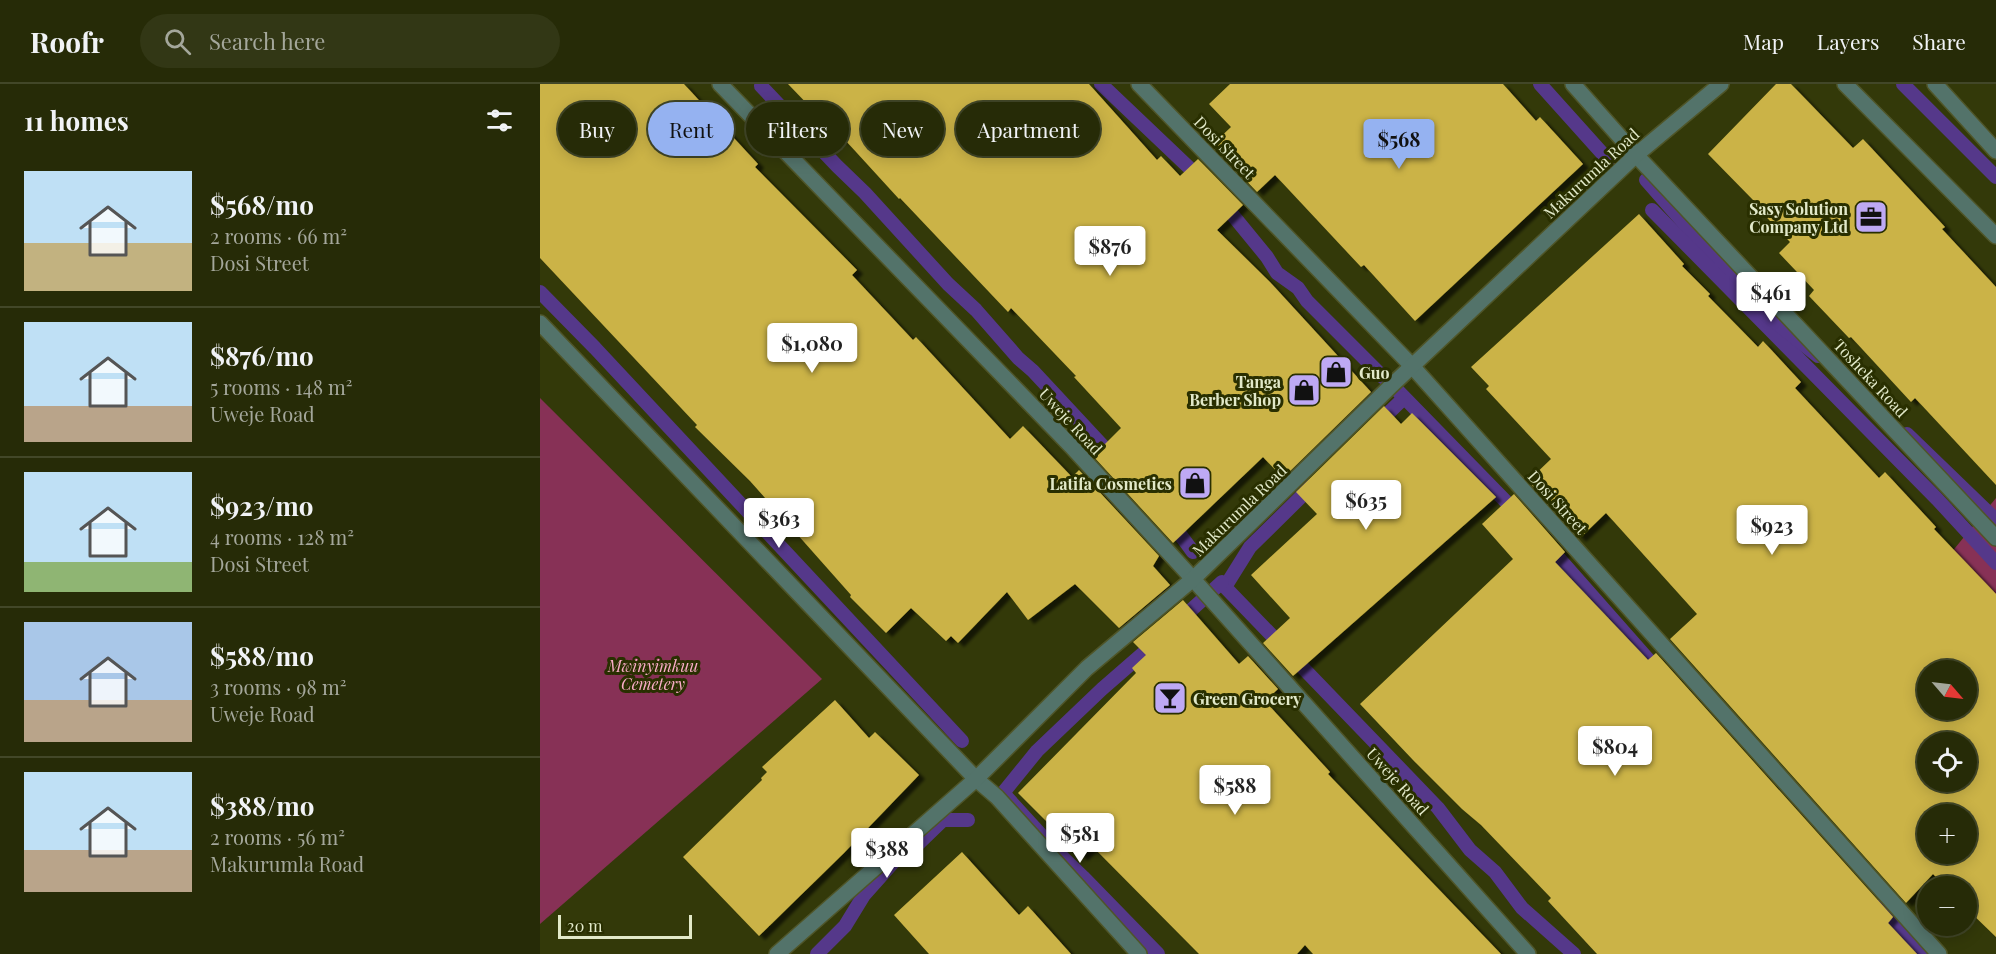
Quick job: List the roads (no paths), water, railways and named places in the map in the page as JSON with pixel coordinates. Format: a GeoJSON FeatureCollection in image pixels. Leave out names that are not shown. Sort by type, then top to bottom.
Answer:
{"type":"FeatureCollection","features":[{"type":"Feature","properties":{"kind":"street","name":"Uweje Road"},"geometry":{"type":"LineString","coordinates":[[720,84],[991,363],[1193,579],[1528,954]]}},
{"type":"Feature","properties":{"kind":"street","name":"Dosi Street"},"geometry":{"type":"LineString","coordinates":[[1140,84],[1412,366],[1939,954]]}},
{"type":"Feature","properties":{"kind":"street","name":"Tosheka Road"},"geometry":{"type":"LineString","coordinates":[[1572,84],[1996,538]]}},
{"type":"Feature","properties":{"kind":"street","name":"Makurumla Road"},"geometry":{"type":"LineString","coordinates":[[777,954],[976,779],[1087,669],[1193,579],[1412,366],[1636,154],[1721,84]]}},
{"type":"Feature","properties":{"kind":"street"},"geometry":{"type":"LineString","coordinates":[[1845,84],[1996,236]]}},
{"type":"Feature","properties":{"kind":"street"},"geometry":{"type":"LineString","coordinates":[[1935,84],[1996,151]]}},
{"type":"Feature","properties":{"kind":"street"},"geometry":{"type":"LineString","coordinates":[[540,323],[976,779],[997,797],[1138,954]]}},
{"type":"Feature","properties":{"kind":"waterway"},"geometry":{"type":"LineString","coordinates":[[1101,84],[1201,179]]}},
{"type":"Feature","properties":{"kind":"waterway"},"geometry":{"type":"LineString","coordinates":[[1540,84],[1610,162]]}},
{"type":"Feature","properties":{"kind":"waterway"},"geometry":{"type":"LineString","coordinates":[[1903,84],[1996,177]]}},
{"type":"Feature","properties":{"kind":"waterway"},"geometry":{"type":"LineString","coordinates":[[761,86],[1114,458]]}},
{"type":"Feature","properties":{"kind":"waterway"},"geometry":{"type":"LineString","coordinates":[[1646,180],[1748,296]]}},
{"type":"Feature","properties":{"kind":"waterway"},"geometry":{"type":"LineString","coordinates":[[1222,202],[1267,257],[1277,273],[1298,288],[1307,301],[1384,378]]}},
{"type":"Feature","properties":{"kind":"waterway"},"geometry":{"type":"LineString","coordinates":[[1652,210],[1937,499],[1996,563]]}},
{"type":"Feature","properties":{"kind":"waterway"},"geometry":{"type":"LineString","coordinates":[[540,292],[962,741]]}},
{"type":"Feature","properties":{"kind":"waterway"},"geometry":{"type":"LineString","coordinates":[[1765,314],[1818,356]]}},
{"type":"Feature","properties":{"kind":"waterway"},"geometry":{"type":"LineString","coordinates":[[1396,389],[1518,514]]}},
{"type":"Feature","properties":{"kind":"waterway"},"geometry":{"type":"LineString","coordinates":[[1377,424],[1404,398]]}},
{"type":"Feature","properties":{"kind":"waterway"},"geometry":{"type":"LineString","coordinates":[[1907,434],[1996,520]]}},
{"type":"Feature","properties":{"kind":"waterway"},"geometry":{"type":"LineString","coordinates":[[1313,485],[1250,547],[1225,587],[1438,808],[1470,850],[1495,872],[1522,908],[1574,954]]}},
{"type":"Feature","properties":{"kind":"waterway"},"geometry":{"type":"LineString","coordinates":[[1171,522],[1193,552]]}},
{"type":"Feature","properties":{"kind":"waterway"},"geometry":{"type":"LineString","coordinates":[[1548,546],[1660,673]]}},
{"type":"Feature","properties":{"kind":"waterway"},"geometry":{"type":"LineString","coordinates":[[1179,621],[1222,582]]}},
{"type":"Feature","properties":{"kind":"waterway"},"geometry":{"type":"LineString","coordinates":[[1156,642],[1102,689],[1037,751],[1003,793],[1054,849],[1158,954]]}},
{"type":"Feature","properties":{"kind":"waterway"},"geometry":{"type":"LineString","coordinates":[[817,954],[845,926],[864,895],[897,858],[915,847],[943,820],[968,820]]}},
{"type":"Feature","properties":{"kind":"waterway"},"geometry":{"type":"LineString","coordinates":[[1881,906],[1923,954]]}},
{"type":"Feature","properties":{"kind":"place","name":"Sasy Solution Company Ltd"},"geometry":{"type":"Point","coordinates":[1871,217]}},
{"type":"Feature","properties":{"kind":"place","name":"Guo"},"geometry":{"type":"Point","coordinates":[1336,372]}},
{"type":"Feature","properties":{"kind":"place","name":"Tanga Berber Shop"},"geometry":{"type":"Point","coordinates":[1304,390]}},
{"type":"Feature","properties":{"kind":"place","name":"Latifa Cosmetics"},"geometry":{"type":"Point","coordinates":[1195,483]}},
{"type":"Feature","properties":{"kind":"place","name":"Green Grocery"},"geometry":{"type":"Point","coordinates":[1170,698]}},
{"type":"Feature","properties":{"kind":"park label","name":"Mwinyimkuu Cemetery"},"geometry":{"type":"Point","coordinates":[653,674]}}]}
